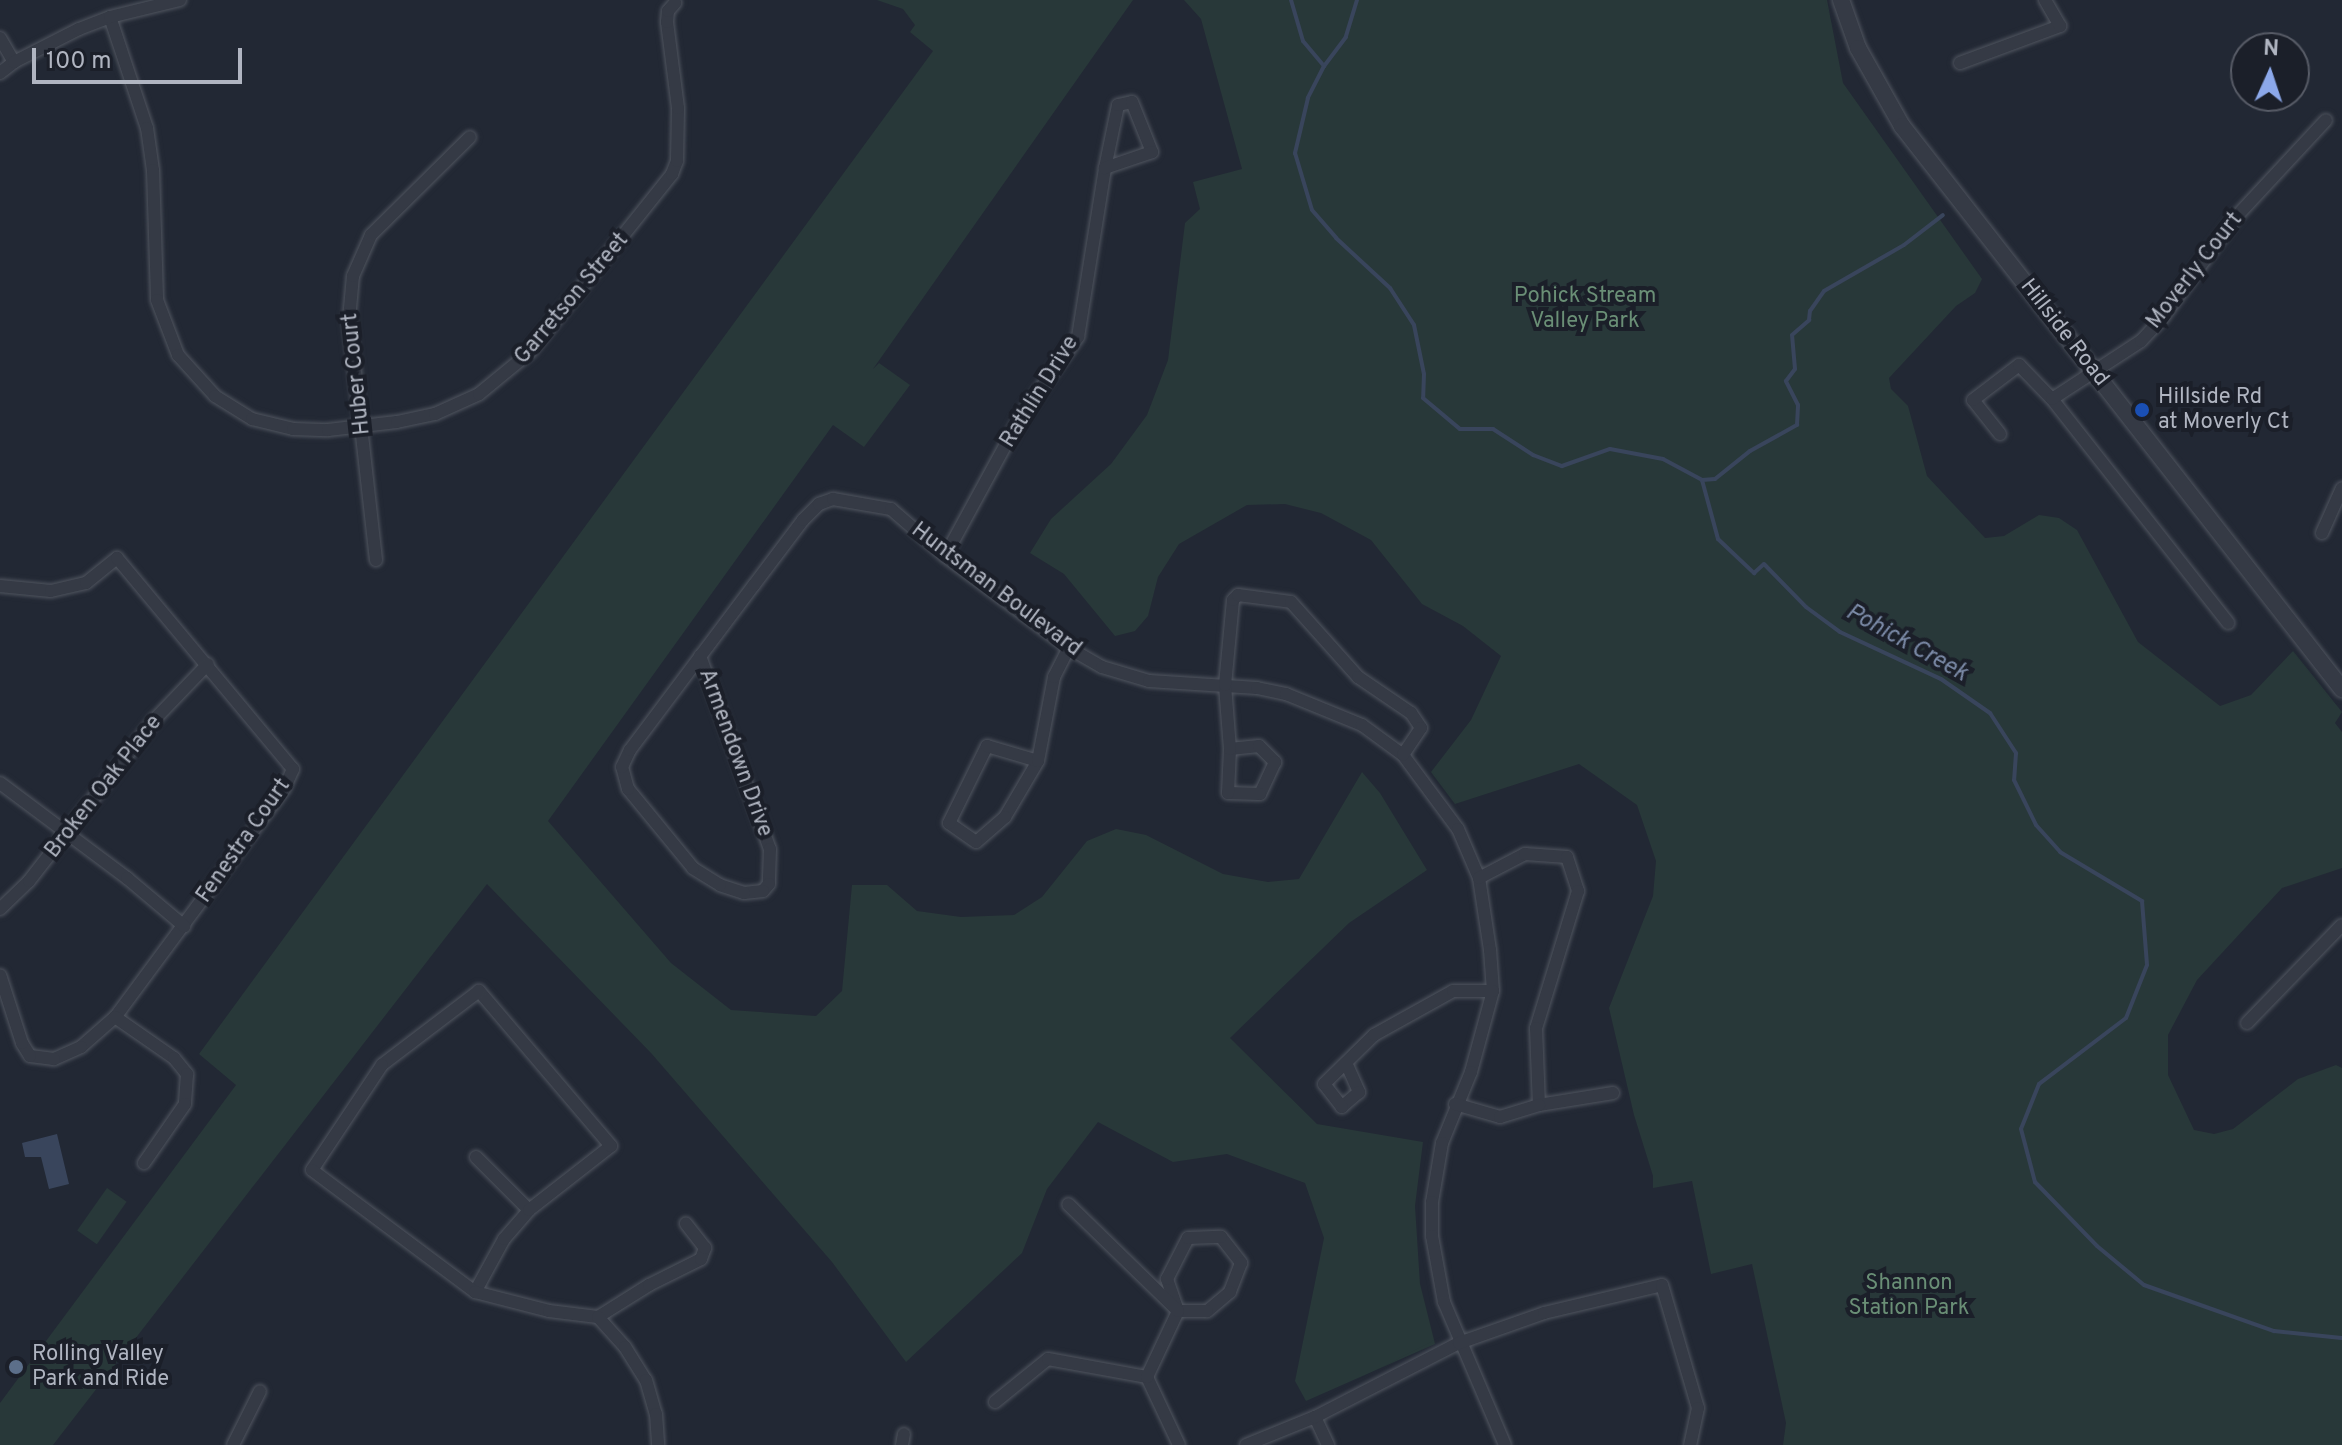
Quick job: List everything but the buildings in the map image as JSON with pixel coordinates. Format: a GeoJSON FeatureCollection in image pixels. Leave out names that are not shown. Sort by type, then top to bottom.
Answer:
{"type":"FeatureCollection","features":[{"type":"Feature","properties":{"kind":"street"},"geometry":{"type":"LineString","coordinates":[[0,73],[14,62],[110,17],[180,0]]}},
{"type":"Feature","properties":{"kind":"street","name":"Hillside Road"},"geometry":{"type":"LineString","coordinates":[[1841,0],[1858,48],[1902,126],[2342,689]]}},
{"type":"Feature","properties":{"kind":"street"},"geometry":{"type":"LineString","coordinates":[[1960,63],[2060,26],[2045,0]]}},
{"type":"Feature","properties":{"kind":"street","name":"Garretson Street"},"geometry":{"type":"LineString","coordinates":[[110,17],[147,128],[153,170],[156,291],[168,335],[178,355],[215,396],[252,419],[293,429],[362,426],[435,414],[479,394],[513,369],[665,184],[677,161],[678,108],[667,22],[668,11],[675,3]]}},
{"type":"Feature","properties":{"kind":"street"},"geometry":{"type":"LineString","coordinates":[[0,38],[14,62]]}},
{"type":"Feature","properties":{"kind":"street","name":"Rathlin Drive"},"geometry":{"type":"LineString","coordinates":[[945,556],[1023,413],[1078,337],[1105,168],[1118,105],[1132,102],[1152,152],[1105,168]]}},
{"type":"Feature","properties":{"kind":"street","name":"Moverly Court"},"geometry":{"type":"LineString","coordinates":[[2052,399],[2141,341],[2163,317],[2236,217],[2326,120]]}},
{"type":"Feature","properties":{"kind":"street","name":"Huber Court"},"geometry":{"type":"LineString","coordinates":[[376,560],[349,302],[362,250],[391,212],[470,137]]}},
{"type":"Feature","properties":{"kind":"street"},"geometry":{"type":"LineString","coordinates":[[2000,434],[1973,400],[2019,365],[2052,399],[2228,623]]}},
{"type":"Feature","properties":{"kind":"street"},"geometry":{"type":"LineString","coordinates":[[2322,533],[2342,488]]}},
{"type":"Feature","properties":{"kind":"street","name":"Armendown Drive"},"geometry":{"type":"LineString","coordinates":[[700,656],[767,838],[772,861],[769,884],[763,891],[744,893],[703,876],[624,781],[624,760],[700,656],[819,504],[833,499],[891,509]]}},
{"type":"Feature","properties":{"kind":"street","name":"Huntsman Boulevard"},"geometry":{"type":"LineString","coordinates":[[891,509],[945,556],[1069,648],[1102,667],[1149,681],[1257,688],[1315,704],[1362,725],[1403,755],[1458,829],[1479,878],[1493,991],[1471,1072],[1455,1104],[1435,1172],[1432,1236],[1437,1275],[1459,1343],[1505,1445]]}},
{"type":"Feature","properties":{"kind":"street","name":"Fenestra Court"},"geometry":{"type":"LineString","coordinates":[[0,586],[51,591],[86,583],[117,558],[293,769],[284,789],[115,1017],[72,1052],[54,1059],[35,1059],[22,1043],[0,975]]}},
{"type":"Feature","properties":{"kind":"street"},"geometry":{"type":"LineString","coordinates":[[1230,749],[1259,746],[1275,762],[1260,794],[1228,793],[1230,749],[1225,685],[1235,597],[1278,598],[1291,602],[1358,677],[1419,722],[1419,731],[1403,755]]}},
{"type":"Feature","properties":{"kind":"street"},"geometry":{"type":"LineString","coordinates":[[1038,761],[987,746],[949,823],[976,842],[1005,817],[1038,761],[1054,677],[1069,648]]}},
{"type":"Feature","properties":{"kind":"street","name":"Broken Oak Place"},"geometry":{"type":"LineString","coordinates":[[0,909],[29,881],[67,835],[155,719],[208,664]]}},
{"type":"Feature","properties":{"kind":"street"},"geometry":{"type":"LineString","coordinates":[[0,783],[184,926]]}},
{"type":"Feature","properties":{"kind":"street"},"geometry":{"type":"LineString","coordinates":[[1479,878],[1525,854],[1567,857],[1578,891],[1536,1028],[1539,1105]]}},
{"type":"Feature","properties":{"kind":"street"},"geometry":{"type":"LineString","coordinates":[[2247,1023],[2342,925]]}},
{"type":"Feature","properties":{"kind":"street"},"geometry":{"type":"LineString","coordinates":[[475,1292],[504,1239],[529,1210],[611,1146],[479,991],[382,1065],[312,1170],[475,1292],[549,1311],[598,1317],[649,1285],[701,1259],[705,1248],[686,1224]]}},
{"type":"Feature","properties":{"kind":"street"},"geometry":{"type":"LineString","coordinates":[[1347,1065],[1374,1035],[1405,1015],[1453,991],[1493,991]]}},
{"type":"Feature","properties":{"kind":"street"},"geometry":{"type":"LineString","coordinates":[[115,1017],[174,1058],[187,1074],[185,1104],[144,1163]]}},
{"type":"Feature","properties":{"kind":"street"},"geometry":{"type":"LineString","coordinates":[[1455,1104],[1500,1117],[1539,1105],[1613,1093]]}},
{"type":"Feature","properties":{"kind":"street"},"geometry":{"type":"LineString","coordinates":[[476,1157],[529,1210]]}},
{"type":"Feature","properties":{"kind":"street"},"geometry":{"type":"LineString","coordinates":[[1068,1204],[1178,1311],[1207,1311],[1230,1292],[1241,1263],[1221,1237],[1188,1238],[1167,1279],[1178,1311],[1147,1377]]}},
{"type":"Feature","properties":{"kind":"street"},"geometry":{"type":"LineString","coordinates":[[1246,1445],[1315,1417],[1459,1343],[1544,1313],[1662,1285],[1698,1408],[1690,1445]]}},
{"type":"Feature","properties":{"kind":"street"},"geometry":{"type":"LineString","coordinates":[[598,1317],[625,1347],[646,1380],[656,1414],[658,1445]]}},
{"type":"Feature","properties":{"kind":"street"},"geometry":{"type":"LineString","coordinates":[[995,1402],[1048,1359],[1147,1377]]}},
{"type":"Feature","properties":{"kind":"street"},"geometry":{"type":"LineString","coordinates":[[1147,1377],[1179,1445]]}},
{"type":"Feature","properties":{"kind":"street"},"geometry":{"type":"LineString","coordinates":[[233,1445],[260,1391]]}},
{"type":"Feature","properties":{"kind":"street"},"geometry":{"type":"LineString","coordinates":[[1315,1417],[1328,1445]]}},
{"type":"Feature","properties":{"kind":"green space"},"geometry":{"type":"Polygon","coordinates":[[[877,0],[1133,0],[873,369],[879,363],[910,385],[864,447],[833,425],[548,821],[671,963],[731,1010],[816,1016],[842,991],[852,885],[887,885],[917,911],[961,917],[1014,915],[1042,897],[1087,841],[1116,829],[1146,835],[1223,874],[1268,882],[1299,879],[1362,772],[1380,793],[1427,870],[1349,923],[1230,1038],[1317,1124],[1423,1142],[1415,1206],[1420,1284],[1435,1344],[1306,1401],[1295,1381],[1324,1238],[1305,1183],[1227,1154],[1173,1162],[1098,1122],[1047,1189],[1022,1253],[906,1362],[832,1262],[651,1053],[487,884],[53,1445],[0,1445],[0,1403],[236,1085],[199,1054],[933,51],[910,32],[915,25],[903,9],[877,0]]]}},
{"type":"Feature","properties":{"kind":"green space","name":"Pohick Stream Valley Park"},"geometry":{"type":"Polygon","coordinates":[[[1184,0],[1827,0],[1843,83],[1982,279],[1975,293],[1956,306],[1889,378],[1891,389],[1908,406],[1927,476],[1985,538],[2004,536],[2039,515],[2059,518],[2077,530],[2138,642],[2220,706],[2251,695],[2293,651],[2342,712],[2335,723],[2342,732],[2342,868],[2282,888],[2197,980],[2168,1035],[2168,1075],[2194,1130],[2214,1134],[2233,1129],[2298,1079],[2336,1065],[2342,1068],[2342,1445],[1783,1445],[1786,1423],[1752,1264],[1711,1274],[1692,1181],[1653,1188],[1653,1176],[1634,1115],[1609,1008],[1653,896],[1656,861],[1637,805],[1579,764],[1455,804],[1431,772],[1471,720],[1501,656],[1463,626],[1422,604],[1371,540],[1321,513],[1285,504],[1247,505],[1179,544],[1158,577],[1148,616],[1135,631],[1115,636],[1064,574],[1030,553],[1051,519],[1111,464],[1147,415],[1168,360],[1185,223],[1200,209],[1193,182],[1242,169],[1201,19],[1184,0]]]}},
{"type":"Feature","properties":{"kind":"green space"},"geometry":{"type":"Polygon","coordinates":[[[107,1188],[127,1202],[97,1244],[77,1231],[107,1188]]]}},
{"type":"Feature","properties":{"kind":"water"},"geometry":{"type":"Polygon","coordinates":[[[57,1134],[69,1184],[49,1189],[41,1157],[25,1157],[22,1143],[57,1134]]]}},
{"type":"Feature","properties":{"kind":"waterway"},"geometry":{"type":"LineString","coordinates":[[1291,0],[1303,41],[1324,66]]}},
{"type":"Feature","properties":{"kind":"waterway","name":"Pohick Creek"},"geometry":{"type":"LineString","coordinates":[[1357,0],[1346,37],[1324,66],[1308,98],[1295,153],[1312,210],[1336,238],[1390,288],[1414,325],[1424,374],[1423,398],[1460,429],[1493,429],[1533,455],[1562,466],[1610,449],[1663,459],[1702,480],[1718,539],[1754,573],[1764,564],[1806,607],[1840,632],[1941,679],[1990,713],[2016,753],[2014,780],[2036,825],[2060,852],[2142,901],[2147,965],[2126,1018],[2039,1084],[2021,1129],[2035,1182],[2097,1246],[2144,1285],[2274,1331],[2342,1338]]}},
{"type":"Feature","properties":{"kind":"waterway"},"geometry":{"type":"LineString","coordinates":[[1702,480],[1715,479],[1750,451],[1797,425],[1798,405],[1786,381],[1795,369],[1792,335],[1809,320],[1810,311],[1824,291],[1904,245],[1943,215]]}},
{"type":"Feature","properties":{"kind":"place","name":"Hillside Rd at Moverly Ct"},"geometry":{"type":"Point","coordinates":[2142,410]}},
{"type":"Feature","properties":{"kind":"place","name":"Rolling Valley Park and Ride"},"geometry":{"type":"Point","coordinates":[16,1367]}},
{"type":"Feature","properties":{"kind":"park label","name":"Shannon Station Park"},"geometry":{"type":"Point","coordinates":[1909,1296]}}]}
